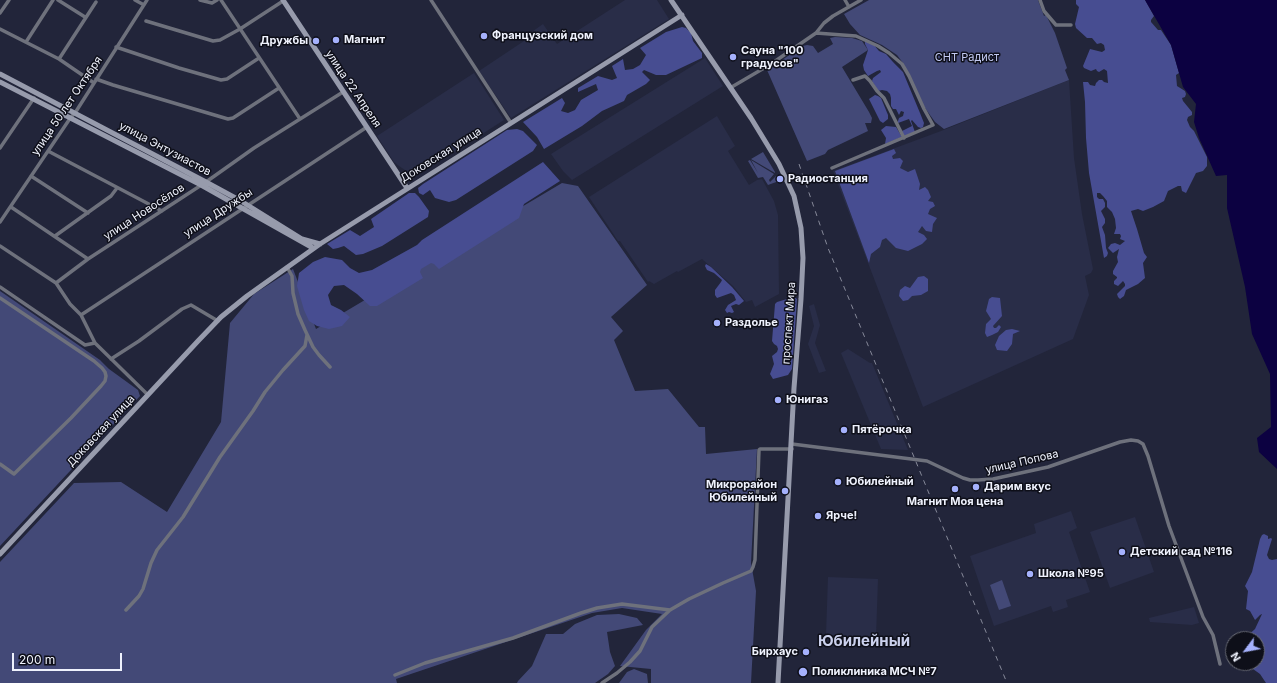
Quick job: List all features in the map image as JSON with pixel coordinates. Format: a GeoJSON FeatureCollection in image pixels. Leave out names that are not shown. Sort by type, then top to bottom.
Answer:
{"type":"FeatureCollection","features":[{"type":"Feature","properties":{"kind":"main road","name":"улица 22 Апреля"},"geometry":{"type":"LineString","coordinates":[[283,0],[407,188]]}},
{"type":"Feature","properties":{"kind":"main road","name":"проспект Мира"},"geometry":{"type":"LineString","coordinates":[[671,0],[769,146],[794,196],[801,228],[803,258],[801,299],[794,388],[778,683]]}},
{"type":"Feature","properties":{"kind":"main road","name":"Доковская улица"},"geometry":{"type":"LineString","coordinates":[[0,554],[218,321],[247,296],[313,248],[682,15]]}},
{"type":"Feature","properties":{"kind":"main road","name":"улица Энтузиастов"},"geometry":{"type":"LineString","coordinates":[[0,74],[72,115],[204,184],[241,201],[244,207],[313,248]]}},
{"type":"Feature","properties":{"kind":"main road","name":"улица Энтузиастов"},"geometry":{"type":"LineString","coordinates":[[0,82],[33,99],[72,115]]}},
{"type":"Feature","properties":{"kind":"main road","name":"улица Энтузиастов"},"geometry":{"type":"LineString","coordinates":[[244,207],[302,238],[320,244]]}},
{"type":"Feature","properties":{"kind":"street"},"geometry":{"type":"LineString","coordinates":[[0,13],[9,0]]}},
{"type":"Feature","properties":{"kind":"street"},"geometry":{"type":"LineString","coordinates":[[26,42],[53,0]]}},
{"type":"Feature","properties":{"kind":"street"},"geometry":{"type":"LineString","coordinates":[[58,0],[85,17]]}},
{"type":"Feature","properties":{"kind":"street"},"geometry":{"type":"LineString","coordinates":[[135,0],[144,5]]}},
{"type":"Feature","properties":{"kind":"street","name":"улица 50 лет Октября"},"geometry":{"type":"LineString","coordinates":[[0,222],[95,81],[147,0]]}},
{"type":"Feature","properties":{"kind":"street"},"geometry":{"type":"LineString","coordinates":[[200,0],[212,3],[217,0]]}},
{"type":"Feature","properties":{"kind":"street"},"geometry":{"type":"LineString","coordinates":[[221,0],[300,120]]}},
{"type":"Feature","properties":{"kind":"street"},"geometry":{"type":"LineString","coordinates":[[146,21],[213,41],[220,40],[240,29],[283,0]]}},
{"type":"Feature","properties":{"kind":"street"},"geometry":{"type":"LineString","coordinates":[[431,0],[511,123]]}},
{"type":"Feature","properties":{"kind":"street"},"geometry":{"type":"LineString","coordinates":[[844,0],[849,7]]}},
{"type":"Feature","properties":{"kind":"street"},"geometry":{"type":"LineString","coordinates":[[730,88],[816,33],[833,16],[861,0]]}},
{"type":"Feature","properties":{"kind":"street"},"geometry":{"type":"LineString","coordinates":[[1040,0],[1044,11],[1056,25],[1071,25]]}},
{"type":"Feature","properties":{"kind":"street"},"geometry":{"type":"LineString","coordinates":[[59,59],[96,2]]}},
{"type":"Feature","properties":{"kind":"street"},"geometry":{"type":"LineString","coordinates":[[0,29],[59,59],[95,81],[228,119],[233,118],[279,88]]}},
{"type":"Feature","properties":{"kind":"street"},"geometry":{"type":"LineString","coordinates":[[816,33],[856,36],[863,38],[878,46],[902,64],[933,125],[832,168]]}},
{"type":"Feature","properties":{"kind":"street"},"geometry":{"type":"LineString","coordinates":[[116,47],[179,68],[222,80],[227,79],[260,58]]}},
{"type":"Feature","properties":{"kind":"street"},"geometry":{"type":"LineString","coordinates":[[853,80],[865,76],[870,81],[884,98],[904,138]]}},
{"type":"Feature","properties":{"kind":"street","name":"улица Новосёлов"},"geometry":{"type":"LineString","coordinates":[[56,283],[88,259],[204,184],[254,148],[343,92]]}},
{"type":"Feature","properties":{"kind":"street"},"geometry":{"type":"LineString","coordinates":[[0,148],[37,94]]}},
{"type":"Feature","properties":{"kind":"street","name":"улица Дружбы"},"geometry":{"type":"LineString","coordinates":[[80,315],[367,128]]}},
{"type":"Feature","properties":{"kind":"street"},"geometry":{"type":"LineString","coordinates":[[48,151],[162,211]]}},
{"type":"Feature","properties":{"kind":"street"},"geometry":{"type":"LineString","coordinates":[[31,176],[88,213]]}},
{"type":"Feature","properties":{"kind":"street"},"geometry":{"type":"LineString","coordinates":[[55,236],[111,196],[117,188]]}},
{"type":"Feature","properties":{"kind":"street"},"geometry":{"type":"LineString","coordinates":[[11,207],[88,259]]}},
{"type":"Feature","properties":{"kind":"street"},"geometry":{"type":"LineString","coordinates":[[0,246],[56,283],[70,304],[80,315],[95,343],[148,395]]}},
{"type":"Feature","properties":{"kind":"street"},"geometry":{"type":"LineString","coordinates":[[287,266],[292,276],[293,293],[298,314],[307,335],[319,355],[330,367]]}},
{"type":"Feature","properties":{"kind":"street"},"geometry":{"type":"LineString","coordinates":[[0,287],[85,345],[95,343]]}},
{"type":"Feature","properties":{"kind":"street"},"geometry":{"type":"LineString","coordinates":[[0,298],[94,361],[102,368],[106,376],[105,381],[101,386],[71,418],[14,474],[0,464]]}},
{"type":"Feature","properties":{"kind":"street"},"geometry":{"type":"LineString","coordinates":[[111,359],[139,341],[182,309],[191,305],[218,321]]}},
{"type":"Feature","properties":{"kind":"street"},"geometry":{"type":"LineString","coordinates":[[126,610],[139,596],[143,589],[150,564],[157,550],[182,517],[220,457],[265,392],[283,370],[306,346],[307,335]]}},
{"type":"Feature","properties":{"kind":"street","name":"улица Попова"},"geometry":{"type":"LineString","coordinates":[[670,610],[688,599],[751,571],[755,560],[754,540],[760,449],[792,447],[927,461],[963,478],[978,480],[992,479],[1048,467],[1120,442],[1131,440],[1138,441],[1143,444],[1148,456],[1169,526],[1203,617],[1213,635],[1220,664]]}},
{"type":"Feature","properties":{"kind":"street"},"geometry":{"type":"LineString","coordinates":[[395,675],[425,663],[513,638],[597,608],[622,604],[670,610]]}},
{"type":"Feature","properties":{"kind":"street"},"geometry":{"type":"LineString","coordinates":[[602,683],[630,662],[640,651],[652,627],[670,610]]}},
{"type":"Feature","properties":{"kind":"shaded area"},"geometry":{"type":"Polygon","coordinates":[[[625,0],[657,0],[669,19],[511,118],[479,71],[527,39],[526,36],[543,24],[557,44],[625,0]]]}},
{"type":"Feature","properties":{"kind":"shaded area"},"geometry":{"type":"Polygon","coordinates":[[[1076,0],[1145,0],[1154,16],[1151,22],[1158,30],[1161,30],[1171,45],[1179,73],[1176,75],[1177,86],[1185,91],[1185,97],[1182,98],[1183,101],[1192,112],[1192,115],[1188,117],[1187,120],[1207,157],[1207,166],[1203,171],[1196,173],[1186,193],[1182,191],[1181,186],[1178,186],[1168,191],[1164,201],[1153,207],[1143,211],[1138,209],[1131,211],[1144,253],[1147,257],[1143,263],[1145,278],[1138,284],[1126,290],[1124,296],[1120,299],[1117,294],[1125,286],[1125,284],[1123,281],[1118,286],[1114,284],[1117,277],[1113,274],[1118,262],[1117,257],[1119,249],[1113,253],[1108,248],[1111,244],[1115,243],[1120,245],[1125,241],[1120,239],[1120,234],[1114,234],[1116,228],[1115,219],[1112,212],[1107,207],[1107,201],[1100,193],[1097,193],[1097,197],[1099,199],[1103,199],[1105,203],[1105,207],[1101,211],[1105,219],[1105,223],[1102,227],[1108,253],[1104,258],[1089,173],[1086,138],[1083,82],[1088,82],[1090,85],[1095,86],[1099,80],[1108,83],[1107,71],[1104,69],[1099,72],[1096,69],[1091,71],[1083,66],[1090,49],[1102,52],[1105,50],[1104,45],[1101,43],[1097,44],[1092,38],[1087,38],[1076,28],[1075,24],[1079,7],[1076,4],[1076,0]]]}},
{"type":"Feature","properties":{"kind":"shaded area"},"geometry":{"type":"Polygon","coordinates":[[[1145,0],[1277,0],[1277,469],[1259,452],[1257,438],[1271,427],[1270,374],[1252,334],[1245,287],[1227,208],[1227,175],[1216,176],[1199,138],[1194,122],[1196,104],[1183,87],[1171,45],[1145,0]]]}},
{"type":"Feature","properties":{"kind":"shaded area"},"geometry":{"type":"Polygon","coordinates":[[[682,27],[686,28],[691,33],[693,41],[702,53],[702,58],[666,75],[656,75],[644,70],[642,72],[650,80],[646,84],[627,95],[624,101],[602,111],[582,126],[544,149],[537,137],[523,122],[562,98],[565,103],[561,111],[568,113],[575,110],[581,100],[598,90],[596,84],[578,92],[578,88],[598,76],[612,80],[617,78],[612,66],[623,59],[625,70],[633,69],[640,65],[646,55],[640,48],[666,32],[682,27]]]}},
{"type":"Feature","properties":{"kind":"shaded area"},"geometry":{"type":"Polygon","coordinates":[[[865,42],[874,45],[879,51],[886,54],[903,72],[924,123],[923,127],[921,128],[918,127],[912,120],[911,121],[915,132],[904,136],[902,131],[912,126],[909,119],[898,123],[899,118],[903,116],[904,112],[901,111],[899,115],[896,109],[893,109],[891,106],[890,94],[887,91],[878,91],[872,81],[873,78],[881,72],[880,70],[868,76],[864,70],[863,65],[868,50],[865,42]]]}},
{"type":"Feature","properties":{"kind":"shaded area"},"geometry":{"type":"Polygon","coordinates":[[[705,58],[723,86],[572,180],[563,171],[551,154],[705,58]]]}},
{"type":"Feature","properties":{"kind":"shaded area"},"geometry":{"type":"Polygon","coordinates":[[[474,73],[504,120],[421,173],[413,173],[405,170],[394,162],[377,136],[474,73]]]}},
{"type":"Feature","properties":{"kind":"shaded area"},"geometry":{"type":"Polygon","coordinates":[[[1069,80],[1074,158],[1082,214],[1093,269],[1091,273],[1085,276],[1089,295],[1073,339],[923,407],[833,171],[941,131],[1069,80]]]}},
{"type":"Feature","properties":{"kind":"shaded area"},"geometry":{"type":"Polygon","coordinates":[[[875,95],[881,98],[888,115],[888,119],[883,123],[880,121],[869,99],[875,95]]]}},
{"type":"Feature","properties":{"kind":"shaded area"},"geometry":{"type":"Polygon","coordinates":[[[717,116],[735,146],[728,151],[749,185],[762,179],[774,201],[778,215],[779,294],[755,307],[752,300],[746,302],[733,286],[702,259],[654,284],[649,281],[648,282],[620,241],[618,241],[589,197],[717,116]]]}},
{"type":"Feature","properties":{"kind":"shaded area"},"geometry":{"type":"Polygon","coordinates":[[[886,126],[896,127],[902,137],[885,144],[886,138],[881,130],[886,126]]]}},
{"type":"Feature","properties":{"kind":"shaded area"},"geometry":{"type":"Polygon","coordinates":[[[517,129],[523,131],[537,145],[533,151],[456,200],[449,202],[435,198],[430,190],[423,195],[419,193],[418,188],[423,184],[507,130],[517,129]]]}},
{"type":"Feature","properties":{"kind":"shaded area"},"geometry":{"type":"Polygon","coordinates":[[[894,149],[896,153],[892,156],[893,159],[900,158],[903,161],[900,168],[908,172],[915,169],[920,184],[919,190],[925,187],[928,190],[931,197],[928,201],[933,202],[935,206],[930,209],[928,214],[937,218],[933,224],[932,232],[926,231],[922,226],[918,232],[924,235],[927,239],[922,244],[908,251],[896,248],[886,238],[882,240],[880,247],[871,254],[869,263],[835,171],[894,149]]]}},
{"type":"Feature","properties":{"kind":"shaded area"},"geometry":{"type":"Polygon","coordinates":[[[543,162],[560,181],[524,204],[519,218],[439,269],[431,263],[421,269],[420,272],[423,278],[377,306],[370,306],[344,285],[334,286],[328,295],[331,305],[350,317],[342,326],[329,329],[317,326],[309,321],[297,286],[299,273],[313,262],[325,257],[342,260],[350,268],[359,273],[372,270],[417,245],[422,240],[543,162]]]}},
{"type":"Feature","properties":{"kind":"shaded area"},"geometry":{"type":"Polygon","coordinates":[[[409,193],[415,193],[419,197],[429,211],[428,217],[382,246],[363,254],[356,255],[344,246],[333,249],[327,244],[350,230],[360,236],[374,227],[371,219],[409,193]]]}},
{"type":"Feature","properties":{"kind":"shaded area"},"geometry":{"type":"Polygon","coordinates":[[[706,264],[732,287],[744,301],[739,305],[736,304],[731,306],[734,312],[727,313],[725,310],[728,305],[736,300],[734,295],[731,293],[717,298],[715,295],[715,290],[722,280],[714,273],[707,270],[705,266],[706,264]]]}},
{"type":"Feature","properties":{"kind":"shaded area"},"geometry":{"type":"Polygon","coordinates":[[[924,276],[928,279],[928,291],[921,295],[912,296],[908,300],[903,301],[899,296],[900,290],[905,286],[910,288],[918,277],[924,276]]]}},
{"type":"Feature","properties":{"kind":"shaded area"},"geometry":{"type":"Polygon","coordinates":[[[794,297],[797,299],[792,369],[788,375],[773,379],[770,374],[774,364],[772,356],[778,349],[772,341],[775,304],[794,297]]]}},
{"type":"Feature","properties":{"kind":"shaded area"},"geometry":{"type":"Polygon","coordinates":[[[992,297],[1000,298],[1002,316],[993,326],[994,328],[999,325],[1001,327],[998,332],[987,337],[985,333],[986,324],[991,319],[986,311],[989,299],[992,297]]]}},
{"type":"Feature","properties":{"kind":"shaded area"},"geometry":{"type":"Polygon","coordinates":[[[814,304],[820,325],[815,343],[826,371],[819,373],[808,344],[814,326],[809,306],[814,304]]]}},
{"type":"Feature","properties":{"kind":"shaded area"},"geometry":{"type":"Polygon","coordinates":[[[1012,329],[1020,331],[1013,334],[1012,344],[1007,351],[997,350],[995,345],[999,336],[1006,330],[1012,329]]]}},
{"type":"Feature","properties":{"kind":"shaded area"},"geometry":{"type":"Polygon","coordinates":[[[848,349],[872,363],[908,450],[881,449],[841,353],[848,349]]]}},
{"type":"Feature","properties":{"kind":"shaded area","name":"Школа №95"},"geometry":{"type":"Polygon","coordinates":[[[1071,511],[1077,528],[1069,532],[1090,592],[1066,600],[1068,607],[1053,612],[1051,606],[994,626],[970,556],[1036,533],[1034,524],[1071,511]]]}},
{"type":"Feature","properties":{"kind":"shaded area","name":"Детский сад №116"},"geometry":{"type":"Polygon","coordinates":[[[1135,517],[1154,572],[1110,588],[1090,532],[1135,517]]]}},
{"type":"Feature","properties":{"kind":"shaded area"},"geometry":{"type":"Polygon","coordinates":[[[1264,534],[1268,536],[1268,539],[1272,539],[1267,555],[1269,559],[1277,559],[1277,683],[1266,683],[1260,674],[1256,671],[1265,671],[1265,631],[1253,631],[1262,614],[1255,620],[1250,611],[1246,609],[1248,591],[1245,586],[1252,572],[1262,535],[1264,534]]]}},
{"type":"Feature","properties":{"kind":"shaded area"},"geometry":{"type":"Polygon","coordinates":[[[828,577],[878,579],[876,637],[826,635],[828,577]]]}},
{"type":"Feature","properties":{"kind":"shaded area"},"geometry":{"type":"Polygon","coordinates":[[[1194,607],[1199,623],[1192,625],[1150,622],[1149,618],[1194,607]]]}},
{"type":"Feature","properties":{"kind":"green space","name":"СНТ Радист"},"geometry":{"type":"Polygon","coordinates":[[[869,0],[1038,0],[1044,16],[1046,15],[1055,33],[1067,68],[1065,70],[1069,80],[944,129],[935,122],[925,108],[903,63],[897,55],[882,45],[860,35],[850,24],[844,14],[869,0]]]}},
{"type":"Feature","properties":{"kind":"green space"},"geometry":{"type":"Polygon","coordinates":[[[830,38],[852,38],[862,41],[868,50],[842,67],[869,112],[872,118],[871,123],[865,123],[868,131],[828,150],[825,154],[807,161],[767,70],[803,46],[813,46],[818,53],[833,44],[830,38]]]}},
{"type":"Feature","properties":{"kind":"green space"},"geometry":{"type":"Polygon","coordinates":[[[763,152],[775,172],[775,173],[751,159],[763,152]]]}},
{"type":"Feature","properties":{"kind":"green space"},"geometry":{"type":"Polygon","coordinates":[[[750,160],[758,173],[751,160],[774,174],[769,180],[770,182],[776,176],[779,181],[768,185],[763,177],[758,178],[748,161],[750,160]]]}},
{"type":"Feature","properties":{"kind":"green space"},"geometry":{"type":"Polygon","coordinates":[[[562,183],[578,186],[647,285],[611,317],[623,331],[614,340],[635,391],[668,389],[699,427],[705,427],[706,454],[757,449],[751,563],[756,591],[751,683],[651,683],[651,669],[620,666],[646,630],[662,614],[622,608],[592,613],[396,679],[397,683],[0,683],[0,562],[74,483],[121,482],[167,512],[221,422],[230,323],[254,294],[293,269],[316,329],[562,183]]]}},
{"type":"Feature","properties":{"kind":"green space"},"geometry":{"type":"Polygon","coordinates":[[[0,291],[100,360],[109,369],[138,390],[140,396],[0,546],[0,291]]]}},
{"type":"Feature","properties":{"kind":"green space"},"geometry":{"type":"Polygon","coordinates":[[[1002,580],[1011,606],[999,610],[990,585],[1002,580]]]}},
{"type":"Feature","properties":{"kind":"green space"},"geometry":{"type":"Polygon","coordinates":[[[619,614],[637,618],[643,625],[607,632],[610,652],[615,666],[608,674],[595,683],[517,683],[532,666],[546,634],[563,634],[575,624],[597,615],[619,614]]]}},
{"type":"Feature","properties":{"kind":"green space"},"geometry":{"type":"Polygon","coordinates":[[[634,669],[647,674],[648,683],[619,683],[627,672],[634,669]]]}},
{"type":"Feature","properties":{"kind":"railway"},"geometry":{"type":"LineString","coordinates":[[799,164],[828,248],[1007,683]]}},
{"type":"Feature","properties":{"kind":"place","name":"Французский дом"},"geometry":{"type":"Point","coordinates":[484,36]}},
{"type":"Feature","properties":{"kind":"place","name":"Магнит"},"geometry":{"type":"Point","coordinates":[336,40]}},
{"type":"Feature","properties":{"kind":"place","name":"Дружбы"},"geometry":{"type":"Point","coordinates":[316,41]}},
{"type":"Feature","properties":{"kind":"place","name":"Сауна \"100 градусов\""},"geometry":{"type":"Point","coordinates":[733,57]}},
{"type":"Feature","properties":{"kind":"place","name":"Радиостанция"},"geometry":{"type":"Point","coordinates":[780,179]}},
{"type":"Feature","properties":{"kind":"place","name":"Раздолье"},"geometry":{"type":"Point","coordinates":[717,323]}},
{"type":"Feature","properties":{"kind":"place","name":"Юнигаз"},"geometry":{"type":"Point","coordinates":[778,400]}},
{"type":"Feature","properties":{"kind":"place","name":"Пятёрочка"},"geometry":{"type":"Point","coordinates":[844,430]}},
{"type":"Feature","properties":{"kind":"place","name":"Юбилейный"},"geometry":{"type":"Point","coordinates":[838,482]}},
{"type":"Feature","properties":{"kind":"place","name":"Дарим вкус"},"geometry":{"type":"Point","coordinates":[976,487]}},
{"type":"Feature","properties":{"kind":"place","name":"Магнит Моя цена"},"geometry":{"type":"Point","coordinates":[955,489]}},
{"type":"Feature","properties":{"kind":"place","name":"Микрорайон Юбилейный"},"geometry":{"type":"Point","coordinates":[785,491]}},
{"type":"Feature","properties":{"kind":"place","name":"Ярче!"},"geometry":{"type":"Point","coordinates":[818,516]}},
{"type":"Feature","properties":{"kind":"place","name":"Детский сад №116"},"geometry":{"type":"Point","coordinates":[1122,552]}},
{"type":"Feature","properties":{"kind":"place","name":"Школа №95"},"geometry":{"type":"Point","coordinates":[1030,574]}},
{"type":"Feature","properties":{"kind":"place","name":"Бирхаус"},"geometry":{"type":"Point","coordinates":[806,652]}},
{"type":"Feature","properties":{"kind":"place","name":"Поликлиника МСЧ №7"},"geometry":{"type":"Point","coordinates":[803,672]}},
{"type":"Feature","properties":{"kind":"district","name":"Юбилейный"},"geometry":{"type":"Point","coordinates":[864,641]}}]}
